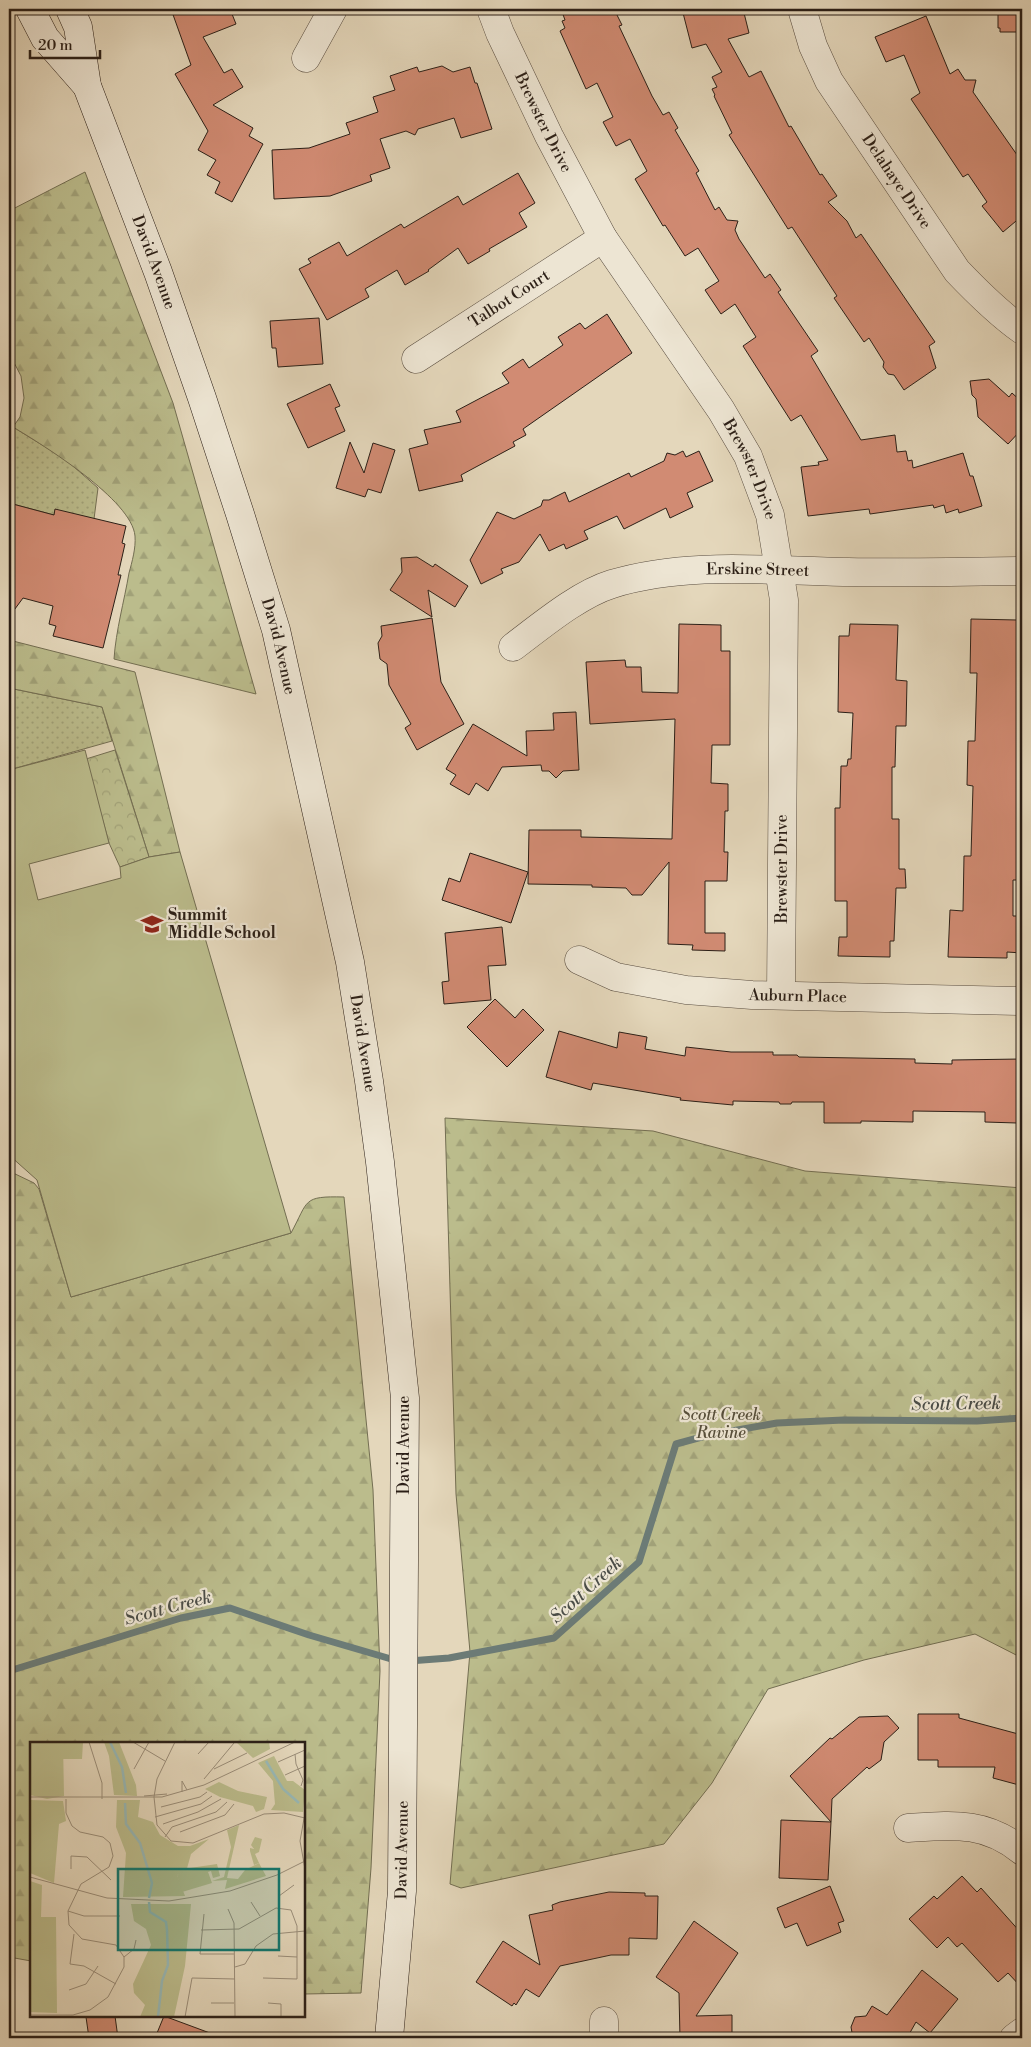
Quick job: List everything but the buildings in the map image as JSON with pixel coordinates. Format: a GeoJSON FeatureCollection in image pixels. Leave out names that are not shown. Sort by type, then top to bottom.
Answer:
{"type":"FeatureCollection","features":[{"type":"Feature","properties":{"kind":"street","name":"David Avenue"},"geometry":{"type":"LineString","coordinates":[[30,9],[45,38],[87,86]]}},
{"type":"Feature","properties":{"kind":"street","name":"David Avenue"},"geometry":{"type":"LineString","coordinates":[[70,9],[78,26],[87,86],[158,272],[202,398],[276,630],[350,962],[380,1162],[405,1398],[402,1891],[389,2038]]}},
{"type":"Feature","properties":{"kind":"street"},"geometry":{"type":"LineString","coordinates":[[306,58],[333,9]]}},
{"type":"Feature","properties":{"kind":"street","name":"Brewster Drive"},"geometry":{"type":"LineString","coordinates":[[491,9],[500,33],[541,119],[603,238],[721,410],[748,456],[770,515],[784,600],[781,995]]}},
{"type":"Feature","properties":{"kind":"street","name":"Delahaye Drive"},"geometry":{"type":"LineString","coordinates":[[802,9],[813,46],[829,81],[958,271],[982,297],[1006,319],[1022,330]]}},
{"type":"Feature","properties":{"kind":"street","name":"Talbot Court"},"geometry":{"type":"LineString","coordinates":[[416,359],[603,238]]}},
{"type":"Feature","properties":{"kind":"street","name":"Erskine Street"},"geometry":{"type":"LineString","coordinates":[[513,647],[569,606],[610,585],[647,576],[683,571],[756,569],[780,571],[1022,572]]}},
{"type":"Feature","properties":{"kind":"street","name":"Auburn Place"},"geometry":{"type":"LineString","coordinates":[[579,960],[616,977],[686,990],[752,995],[1022,1001]]}},
{"type":"Feature","properties":{"kind":"street"},"geometry":{"type":"LineString","coordinates":[[908,1828],[955,1825],[978,1828],[994,1834],[1022,1851]]}},
{"type":"Feature","properties":{"kind":"street"},"geometry":{"type":"LineString","coordinates":[[1014,2038],[1022,2032]]}},
{"type":"Feature","properties":{"kind":"green space"},"geometry":{"type":"Polygon","coordinates":[[[85,172],[173,403],[256,694],[114,659],[118,627],[135,545],[135,536],[130,522],[119,506],[103,490],[64,460],[13,427],[20,417],[24,398],[21,376],[9,353],[9,211],[85,172]]]}},
{"type":"Feature","properties":{"kind":"green space"},"geometry":{"type":"Polygon","coordinates":[[[13,427],[65,459],[98,488],[94,519],[55,510],[54,515],[9,503],[9,432],[13,427]]]}},
{"type":"Feature","properties":{"kind":"green space"},"geometry":{"type":"Polygon","coordinates":[[[9,640],[135,672],[180,852],[149,857],[102,707],[9,688],[9,640]]]}},
{"type":"Feature","properties":{"kind":"green space"},"geometry":{"type":"Polygon","coordinates":[[[9,688],[102,707],[112,741],[9,770],[9,688]]]}},
{"type":"Feature","properties":{"kind":"green space"},"geometry":{"type":"Polygon","coordinates":[[[85,750],[109,843],[29,864],[38,900],[121,878],[120,867],[149,857],[180,852],[291,1233],[71,1297],[37,1180],[9,1155],[9,770],[85,750]]]}},
{"type":"Feature","properties":{"kind":"green space"},"geometry":{"type":"Polygon","coordinates":[[[115,750],[149,857],[120,867],[109,843],[86,759],[115,750]]]}},
{"type":"Feature","properties":{"kind":"green space","name":"Scott Creek Ravine"},"geometry":{"type":"Polygon","coordinates":[[[445,1118],[653,1131],[805,1171],[1022,1188],[1022,1658],[975,1634],[864,1660],[768,1689],[712,1783],[664,1844],[461,1888],[450,1884],[470,1652],[456,1494],[445,1118]]]}},
{"type":"Feature","properties":{"kind":"green space"},"geometry":{"type":"Polygon","coordinates":[[[9,1171],[34,1183],[39,1189],[71,1297],[291,1233],[308,1202],[321,1198],[344,1197],[373,1490],[380,1671],[371,1868],[361,1993],[305,1994],[305,1742],[30,1742],[30,1961],[9,1957],[9,1171]]]}},
{"type":"Feature","properties":{"kind":"waterway","name":"Scott Creek"},"geometry":{"type":"LineString","coordinates":[[409,1661],[449,1658],[554,1638],[639,1562],[676,1444],[709,1435],[777,1423],[844,1420],[977,1421],[1022,1418]]}},
{"type":"Feature","properties":{"kind":"waterway","name":"Scott Creek"},"geometry":{"type":"LineString","coordinates":[[9,1671],[181,1618],[230,1608],[309,1635],[398,1661]]}},
{"type":"Feature","properties":{"kind":"place","name":"Summit Middle School"},"geometry":{"type":"Point","coordinates":[152,924]}}]}
